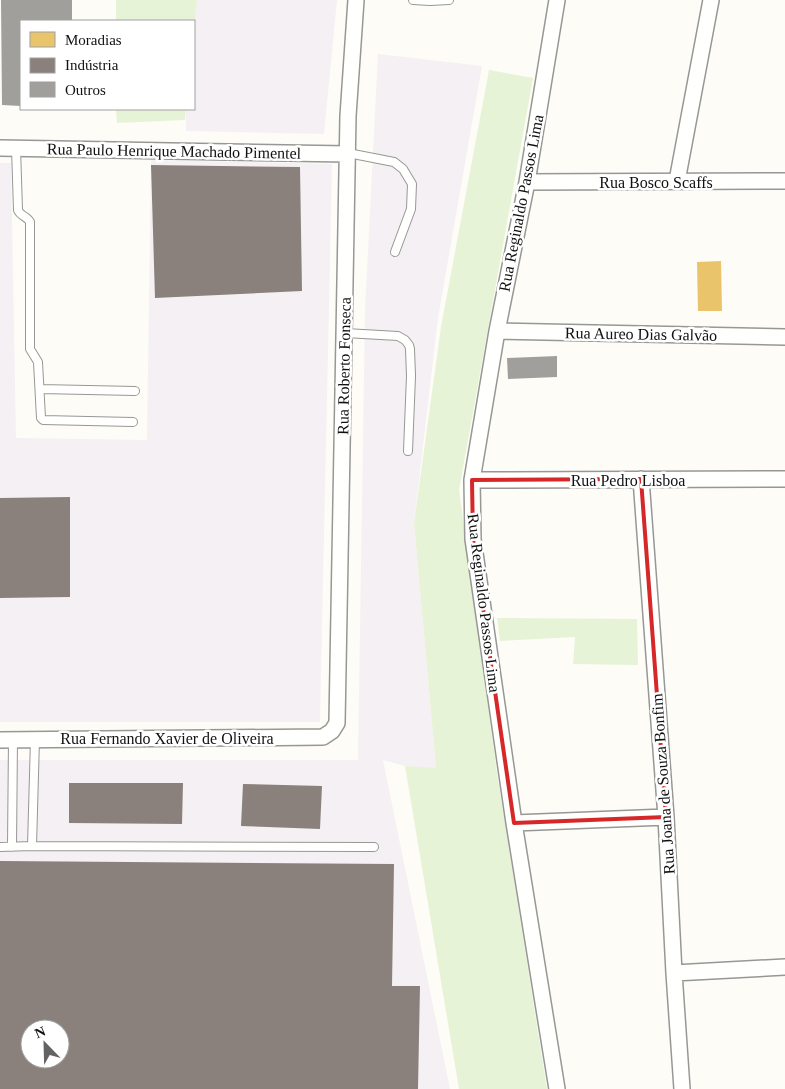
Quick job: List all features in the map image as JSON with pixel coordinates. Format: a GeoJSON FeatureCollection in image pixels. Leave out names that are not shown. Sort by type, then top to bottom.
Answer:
{"type":"FeatureCollection","features":[{"type":"Feature","properties":{"kind":"street","name":"Rua Roberto Fonseca"},"geometry":{"type":"LineString","coordinates":[[332,731],[337,723],[348,116],[356,0]]}},
{"type":"Feature","properties":{"kind":"street","name":"Rua Reginaldo Passos Lima"},"geometry":{"type":"LineString","coordinates":[[556,0],[527,182],[497,331],[472,480],[473,539],[514,822],[557,1089]]}},
{"type":"Feature","properties":{"kind":"street"},"geometry":{"type":"LineString","coordinates":[[677,181],[710,0]]}},
{"type":"Feature","properties":{"kind":"street","name":"Rua Paulo Henrique Machado Pimentel"},"geometry":{"type":"LineString","coordinates":[[0,148],[348,154]]}},
{"type":"Feature","properties":{"kind":"street","name":"Rua Bosco Scaffs"},"geometry":{"type":"LineString","coordinates":[[527,182],[785,181]]}},
{"type":"Feature","properties":{"kind":"street","name":"Rua Aureo Dias Galvão"},"geometry":{"type":"LineString","coordinates":[[497,331],[785,337]]}},
{"type":"Feature","properties":{"kind":"street","name":"Rua Joana de Souza Bonfim"},"geometry":{"type":"LineString","coordinates":[[641,479],[666,818],[682,1089]]}},
{"type":"Feature","properties":{"kind":"street","name":"Rua Pedro Lisboa"},"geometry":{"type":"LineString","coordinates":[[472,480],[785,479]]}},
{"type":"Feature","properties":{"kind":"street","name":"Rua Fernando Xavier de Oliveira"},"geometry":{"type":"LineString","coordinates":[[7,739],[323,737],[332,731]]}},
{"type":"Feature","properties":{"kind":"street"},"geometry":{"type":"LineString","coordinates":[[514,822],[666,818]]}},
{"type":"Feature","properties":{"kind":"street"},"geometry":{"type":"LineString","coordinates":[[674,973],[785,967]]}},
{"type":"Feature","properties":{"kind":"lane"},"geometry":{"type":"LineString","coordinates":[[413,0],[449,0]]}},
{"type":"Feature","properties":{"kind":"lane"},"geometry":{"type":"LineString","coordinates":[[16,148],[18,210],[30,222],[30,349],[38,362],[41,416],[44,420],[133,422]]}},
{"type":"Feature","properties":{"kind":"lane"},"geometry":{"type":"LineString","coordinates":[[348,154],[394,162],[403,169],[412,184],[411,209],[395,252]]}},
{"type":"Feature","properties":{"kind":"lane"},"geometry":{"type":"LineString","coordinates":[[344,333],[398,336],[409,345],[411,376],[408,451]]}},
{"type":"Feature","properties":{"kind":"lane"},"geometry":{"type":"LineString","coordinates":[[40,389],[136,391]]}},
{"type":"Feature","properties":{"kind":"lane"},"geometry":{"type":"LineString","coordinates":[[7,739],[12,847]]}},
{"type":"Feature","properties":{"kind":"lane"},"geometry":{"type":"LineString","coordinates":[[32,846],[35,739]]}},
{"type":"Feature","properties":{"kind":"lane"},"geometry":{"type":"LineString","coordinates":[[0,847],[374,847]]}},
{"type":"Feature","properties":{"kind":"highlighted area"},"geometry":{"type":"Polygon","coordinates":[[[641,479],[666,817],[514,823],[473,539],[472,480],[641,479]]]}},
{"type":"Feature","properties":{"kind":"shaded area"},"geometry":{"type":"Polygon","coordinates":[[[197,0],[337,0],[324,134],[186,131],[186,110],[195,110],[195,22],[197,0]]]}},
{"type":"Feature","properties":{"kind":"shaded area"},"geometry":{"type":"Polygon","coordinates":[[[378,54],[482,66],[438,318],[414,523],[436,769],[405,766],[383,760],[450,1089],[0,1089],[0,760],[358,760],[365,311],[378,54]]]}},
{"type":"Feature","properties":{"kind":"shaded area"},"geometry":{"type":"Polygon","coordinates":[[[151,160],[332,164],[320,722],[0,722],[0,163],[11,163],[16,438],[147,440],[151,160]]]}},
{"type":"Feature","properties":{"kind":"green space"},"geometry":{"type":"Polygon","coordinates":[[[116,0],[197,0],[195,22],[195,20],[116,20],[116,0]]]}},
{"type":"Feature","properties":{"kind":"green space"},"geometry":{"type":"Polygon","coordinates":[[[489,70],[533,78],[459,490],[497,773],[547,1089],[459,1089],[405,766],[436,768],[414,523],[441,327],[489,70]]]}},
{"type":"Feature","properties":{"kind":"green space"},"geometry":{"type":"Polygon","coordinates":[[[116,110],[186,110],[185,120],[117,123],[116,110]]]}},
{"type":"Feature","properties":{"kind":"green space"},"geometry":{"type":"Polygon","coordinates":[[[497,618],[637,619],[638,665],[573,664],[575,637],[500,641],[497,618]]]}},
{"type":"Feature","properties":{"kind":"building: Moradias"},"geometry":{"type":"Polygon","coordinates":[[[721,261],[722,311],[698,311],[697,262],[721,261]]]}},
{"type":"Feature","properties":{"kind":"building: Indústria"},"geometry":{"type":"Polygon","coordinates":[[[151,165],[300,167],[302,291],[155,298],[151,165]]]}},
{"type":"Feature","properties":{"kind":"building: Indústria"},"geometry":{"type":"Polygon","coordinates":[[[70,497],[70,597],[0,598],[0,498],[70,497]]]}},
{"type":"Feature","properties":{"kind":"building: Indústria"},"geometry":{"type":"Polygon","coordinates":[[[69,783],[183,783],[182,824],[69,823],[69,783]]]}},
{"type":"Feature","properties":{"kind":"building: Indústria"},"geometry":{"type":"Polygon","coordinates":[[[243,784],[322,786],[320,829],[241,826],[243,784]]]}},
{"type":"Feature","properties":{"kind":"building: Indústria"},"geometry":{"type":"Polygon","coordinates":[[[0,861],[394,864],[392,986],[420,986],[418,1089],[0,1089],[0,861]]]}},
{"type":"Feature","properties":{"kind":"building: Outros"},"geometry":{"type":"Polygon","coordinates":[[[1,0],[72,0],[72,20],[20,20],[20,106],[2,105],[1,0]]]}},
{"type":"Feature","properties":{"kind":"building: Outros"},"geometry":{"type":"Polygon","coordinates":[[[557,356],[557,377],[508,379],[507,358],[557,356]]]}}]}
